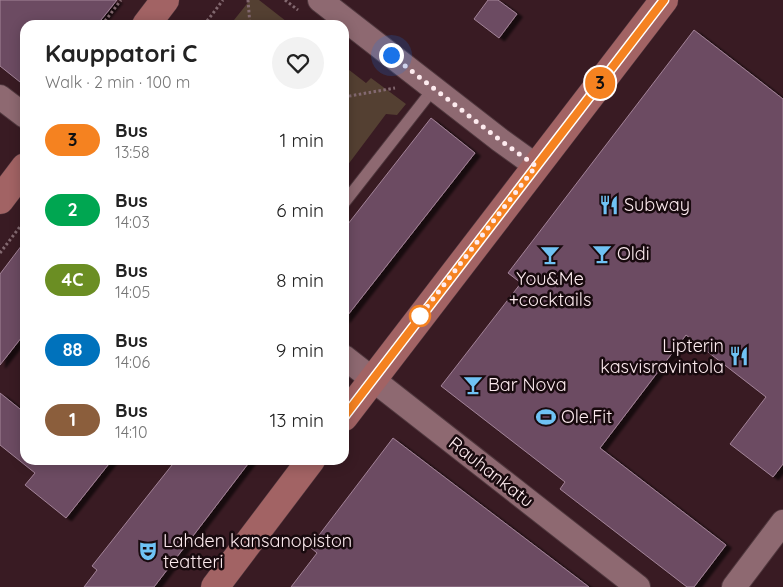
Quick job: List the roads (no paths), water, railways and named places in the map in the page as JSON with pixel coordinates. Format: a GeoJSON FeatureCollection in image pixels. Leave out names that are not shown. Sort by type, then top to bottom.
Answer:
{"type":"FeatureCollection","features":[{"type":"Feature","properties":{"kind":"main road"},"geometry":{"type":"LineString","coordinates":[[150,20],[165,0]]}},
{"type":"Feature","properties":{"kind":"main road"},"geometry":{"type":"LineString","coordinates":[[349,410],[664,0]]}},
{"type":"Feature","properties":{"kind":"main road"},"geometry":{"type":"LineString","coordinates":[[0,200],[20,174]]}},
{"type":"Feature","properties":{"kind":"main road"},"geometry":{"type":"LineString","coordinates":[[216,587],[307,465]]}},
{"type":"Feature","properties":{"kind":"street"},"geometry":{"type":"LineString","coordinates":[[320,0],[346,20]]}},
{"type":"Feature","properties":{"kind":"street"},"geometry":{"type":"LineString","coordinates":[[349,22],[536,166]]}},
{"type":"Feature","properties":{"kind":"street"},"geometry":{"type":"LineString","coordinates":[[0,97],[20,112]]}},
{"type":"Feature","properties":{"kind":"street","name":"Rauhankatu"},"geometry":{"type":"LineString","coordinates":[[349,362],[638,587]]}},
{"type":"Feature","properties":{"kind":"street"},"geometry":{"type":"LineString","coordinates":[[734,587],[783,522]]}},
{"type":"Feature","properties":{"kind":"lane"},"geometry":{"type":"LineString","coordinates":[[349,197],[434,88]]}},
{"type":"Feature","properties":{"kind":"place","name":"Subway"},"geometry":{"type":"Point","coordinates":[609,205]}},
{"type":"Feature","properties":{"kind":"place","name":"Oldi"},"geometry":{"type":"Point","coordinates":[602,254]}},
{"type":"Feature","properties":{"kind":"place","name":"You&Me +cocktails"},"geometry":{"type":"Point","coordinates":[550,255]}},
{"type":"Feature","properties":{"kind":"place","name":"Lipterin kasvisravintola"},"geometry":{"type":"Point","coordinates":[739,356]}},
{"type":"Feature","properties":{"kind":"place","name":"Bar Nova"},"geometry":{"type":"Point","coordinates":[473,385]}},
{"type":"Feature","properties":{"kind":"place","name":"Ole.Fit"},"geometry":{"type":"Point","coordinates":[546,417]}},
{"type":"Feature","properties":{"kind":"place","name":"Lahden kansanopiston teatteri"},"geometry":{"type":"Point","coordinates":[148,551]}}]}
